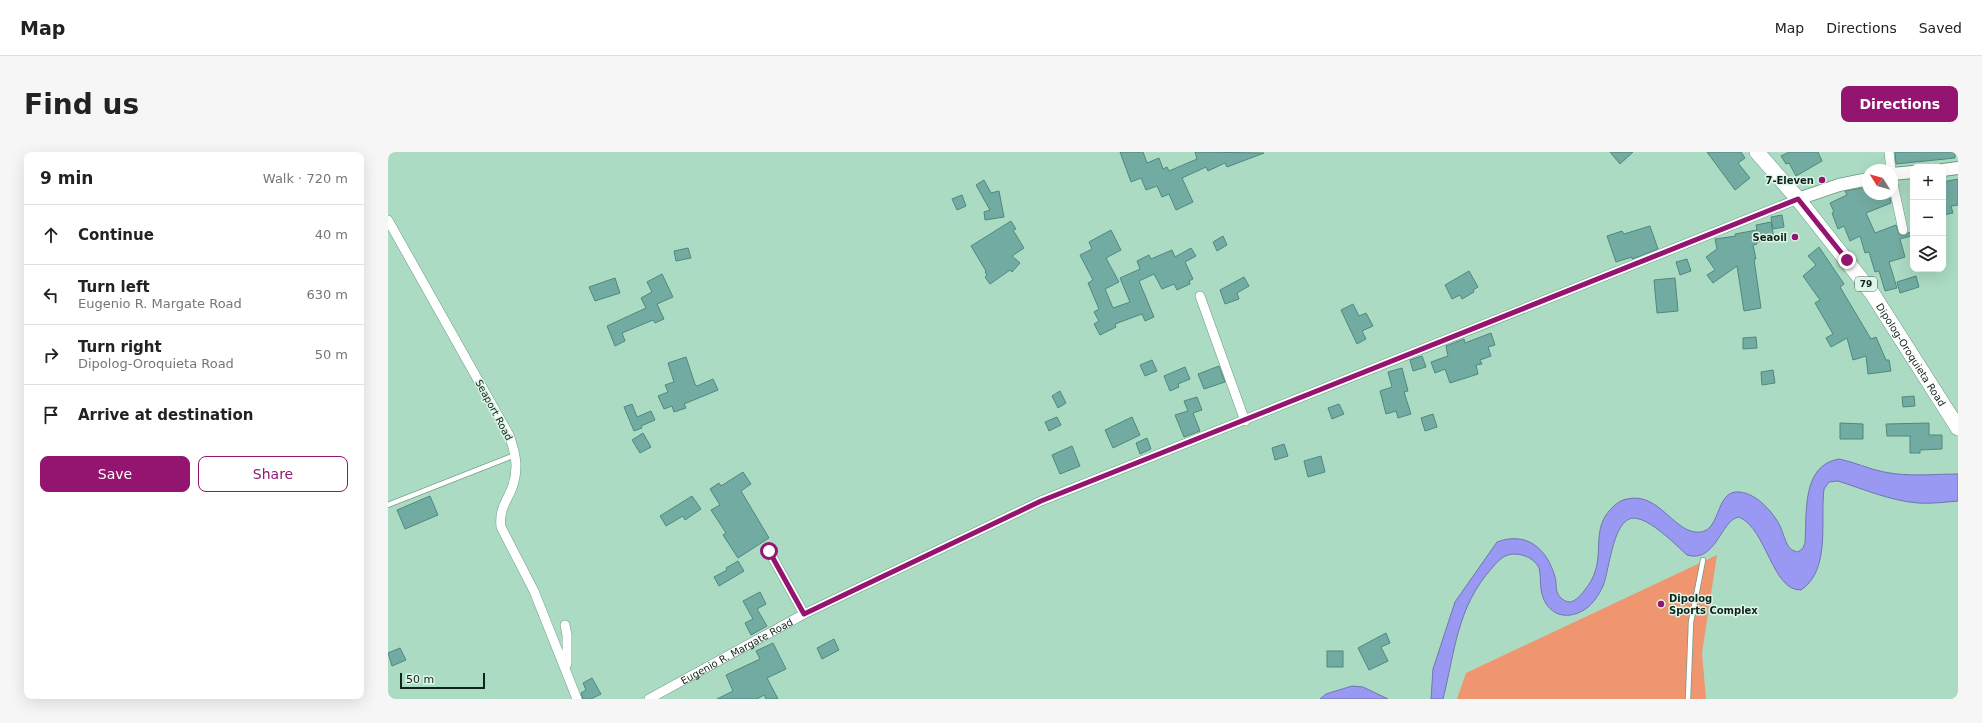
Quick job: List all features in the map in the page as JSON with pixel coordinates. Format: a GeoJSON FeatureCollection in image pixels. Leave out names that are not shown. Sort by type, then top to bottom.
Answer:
{"type":"FeatureCollection","features":[{"type":"Feature","properties":{"kind":"main road","name":"Dipolog-Oroquieta Road"},"geometry":{"type":"LineString","coordinates":[[1757,152],[1798,199],[1872,293],[1958,428]]}},
{"type":"Feature","properties":{"kind":"street"},"geometry":{"type":"LineString","coordinates":[[1889,152],[1890,164]]}},
{"type":"Feature","properties":{"kind":"street"},"geometry":{"type":"LineString","coordinates":[[1946,170],[1958,168]]}},
{"type":"Feature","properties":{"kind":"street"},"geometry":{"type":"LineString","coordinates":[[1898,173],[1910,172]]}},
{"type":"Feature","properties":{"kind":"street","name":"Eugenio R. Margate Road"},"geometry":{"type":"LineString","coordinates":[[649,699],[804,614],[1041,501],[1245,421],[1798,199],[1839,185],[1862,180]]}},
{"type":"Feature","properties":{"kind":"street"},"geometry":{"type":"LineString","coordinates":[[1897,200],[1903,230]]}},
{"type":"Feature","properties":{"kind":"street","name":"Seaport Road"},"geometry":{"type":"LineString","coordinates":[[388,220],[509,435],[516,455],[516,470],[512,488],[500,515],[501,527],[534,591],[577,699]]}},
{"type":"Feature","properties":{"kind":"street"},"geometry":{"type":"LineString","coordinates":[[1200,296],[1245,421]]}},
{"type":"Feature","properties":{"kind":"street"},"geometry":{"type":"LineString","coordinates":[[769,551],[804,614]]}},
{"type":"Feature","properties":{"kind":"street"},"geometry":{"type":"LineString","coordinates":[[565,625],[567,635],[566,656],[569,678]]}},
{"type":"Feature","properties":{"kind":"lane"},"geometry":{"type":"LineString","coordinates":[[388,505],[516,455]]}},
{"type":"Feature","properties":{"kind":"lane"},"geometry":{"type":"LineString","coordinates":[[1688,699],[1691,622],[1703,560]]}},
{"type":"Feature","properties":{"kind":"shaded area"},"geometry":{"type":"Polygon","coordinates":[[[1839,459],[1893,474],[1958,474],[1958,501],[1928,503],[1908,502],[1877,494],[1838,481],[1829,482],[1824,489],[1822,544],[1817,570],[1810,581],[1801,590],[1791,588],[1783,581],[1756,534],[1749,524],[1739,517],[1727,525],[1717,540],[1705,553],[1697,556],[1687,555],[1664,534],[1645,521],[1630,519],[1623,523],[1614,543],[1603,586],[1592,604],[1575,614],[1561,615],[1550,609],[1543,597],[1539,568],[1535,562],[1522,555],[1507,555],[1499,560],[1492,568],[1480,583],[1471,598],[1459,630],[1443,699],[1431,699],[1433,669],[1455,602],[1497,542],[1507,539],[1517,539],[1534,544],[1547,558],[1556,579],[1559,595],[1565,601],[1570,602],[1580,596],[1591,581],[1598,561],[1602,524],[1608,512],[1618,503],[1627,499],[1638,498],[1647,501],[1664,512],[1679,525],[1695,532],[1704,531],[1710,527],[1721,504],[1726,498],[1731,493],[1740,492],[1752,496],[1764,504],[1780,526],[1788,546],[1798,552],[1803,548],[1805,543],[1808,493],[1812,481],[1818,471],[1827,463],[1839,459]]]}},
{"type":"Feature","properties":{"kind":"shaded area","name":"Dipolog Sports Complex"},"geometry":{"type":"Polygon","coordinates":[[[1717,555],[1702,653],[1706,699],[1457,699],[1466,673],[1717,555]]]}},
{"type":"Feature","properties":{"kind":"shaded area"},"geometry":{"type":"Polygon","coordinates":[[[1352,686],[1363,687],[1388,699],[1320,699],[1326,694],[1352,686]]]}},
{"type":"Feature","properties":{"kind":"building"},"geometry":{"type":"Polygon","coordinates":[[[1120,152],[1143,152],[1147,163],[1159,158],[1163,169],[1167,167],[1169,171],[1197,159],[1195,152],[1264,153],[1227,167],[1225,163],[1208,171],[1206,167],[1182,178],[1193,202],[1176,210],[1169,194],[1162,197],[1157,186],[1146,190],[1141,178],[1131,182],[1120,152]]]}},
{"type":"Feature","properties":{"kind":"building"},"geometry":{"type":"Polygon","coordinates":[[[1610,152],[1633,152],[1620,164],[1610,152]]]}},
{"type":"Feature","properties":{"kind":"building"},"geometry":{"type":"Polygon","coordinates":[[[1707,152],[1741,152],[1745,158],[1738,163],[1750,178],[1735,190],[1707,152]]]}},
{"type":"Feature","properties":{"kind":"building"},"geometry":{"type":"Polygon","coordinates":[[[1789,152],[1818,152],[1822,161],[1796,176],[1789,163],[1786,164],[1781,156],[1789,152]]]}},
{"type":"Feature","properties":{"kind":"building"},"geometry":{"type":"Polygon","coordinates":[[[1895,152],[1955,152],[1955,158],[1896,164],[1895,152]]]}},
{"type":"Feature","properties":{"kind":"building"},"geometry":{"type":"Polygon","coordinates":[[[1958,179],[1958,205],[1951,206],[1953,213],[1946,214],[1946,200],[1946,181],[1958,179]]]}},
{"type":"Feature","properties":{"kind":"building"},"geometry":{"type":"Polygon","coordinates":[[[984,180],[991,193],[999,191],[1004,217],[985,220],[984,212],[990,210],[976,185],[984,180]]]}},
{"type":"Feature","properties":{"kind":"building"},"geometry":{"type":"Polygon","coordinates":[[[1862,188],[1862,200],[1890,200],[1891,203],[1866,213],[1875,233],[1896,225],[1899,234],[1905,236],[1909,232],[1910,236],[1900,239],[1905,257],[1889,262],[1897,288],[1885,291],[1879,271],[1875,272],[1869,252],[1865,253],[1860,236],[1850,241],[1844,226],[1838,229],[1830,203],[1847,195],[1845,191],[1862,188]]]}},
{"type":"Feature","properties":{"kind":"building"},"geometry":{"type":"Polygon","coordinates":[[[962,195],[966,206],[957,210],[952,199],[962,195]]]}},
{"type":"Feature","properties":{"kind":"building"},"geometry":{"type":"Polygon","coordinates":[[[1782,215],[1784,227],[1773,229],[1771,217],[1782,215]]]}},
{"type":"Feature","properties":{"kind":"building"},"geometry":{"type":"Polygon","coordinates":[[[1011,221],[1016,229],[1013,230],[1024,248],[1012,256],[1020,263],[1012,272],[1010,270],[990,284],[985,277],[987,275],[985,272],[986,271],[971,246],[1011,221]]]}},
{"type":"Feature","properties":{"kind":"building"},"geometry":{"type":"Polygon","coordinates":[[[1771,222],[1774,239],[1757,242],[1757,244],[1753,245],[1756,259],[1754,259],[1761,308],[1744,311],[1737,266],[1713,283],[1707,275],[1715,270],[1706,257],[1717,249],[1715,239],[1736,236],[1735,234],[1757,230],[1756,225],[1771,222]]]}},
{"type":"Feature","properties":{"kind":"building"},"geometry":{"type":"Polygon","coordinates":[[[1650,226],[1658,249],[1632,259],[1632,257],[1616,262],[1607,236],[1622,231],[1624,234],[1650,226]]]}},
{"type":"Feature","properties":{"kind":"building"},"geometry":{"type":"Polygon","coordinates":[[[1111,230],[1121,250],[1106,258],[1119,282],[1105,289],[1113,308],[1130,302],[1120,278],[1140,269],[1137,261],[1149,255],[1151,259],[1172,250],[1175,257],[1191,248],[1196,256],[1185,262],[1193,279],[1189,281],[1190,284],[1177,290],[1174,284],[1162,289],[1154,274],[1139,281],[1154,317],[1145,321],[1142,314],[1115,324],[1116,327],[1100,335],[1094,324],[1099,321],[1094,312],[1099,309],[1088,283],[1093,280],[1080,255],[1092,249],[1089,242],[1111,230]]]}},
{"type":"Feature","properties":{"kind":"building"},"geometry":{"type":"Polygon","coordinates":[[[1223,236],[1227,245],[1217,251],[1213,242],[1223,236]]]}},
{"type":"Feature","properties":{"kind":"building"},"geometry":{"type":"Polygon","coordinates":[[[1819,247],[1844,284],[1840,287],[1871,339],[1876,337],[1886,360],[1889,360],[1891,371],[1868,374],[1866,356],[1853,360],[1847,338],[1831,347],[1826,338],[1833,334],[1815,303],[1820,300],[1803,276],[1816,265],[1808,256],[1819,247]]]}},
{"type":"Feature","properties":{"kind":"building"},"geometry":{"type":"Polygon","coordinates":[[[688,248],[691,258],[676,261],[674,251],[688,248]]]}},
{"type":"Feature","properties":{"kind":"building"},"geometry":{"type":"Polygon","coordinates":[[[1687,259],[1691,271],[1680,275],[1676,262],[1687,259]]]}},
{"type":"Feature","properties":{"kind":"building"},"geometry":{"type":"Polygon","coordinates":[[[1469,271],[1478,287],[1473,290],[1474,292],[1462,299],[1460,295],[1452,299],[1445,285],[1469,271]]]}},
{"type":"Feature","properties":{"kind":"building"},"geometry":{"type":"Polygon","coordinates":[[[662,274],[673,297],[657,304],[664,319],[655,323],[653,320],[622,333],[625,341],[615,346],[607,326],[646,308],[641,298],[652,292],[647,282],[662,274]]]}},
{"type":"Feature","properties":{"kind":"building"},"geometry":{"type":"Polygon","coordinates":[[[1916,276],[1919,287],[1900,293],[1897,282],[1916,276]]]}},
{"type":"Feature","properties":{"kind":"building"},"geometry":{"type":"Polygon","coordinates":[[[1244,277],[1249,286],[1237,293],[1239,299],[1225,304],[1220,290],[1244,277]]]}},
{"type":"Feature","properties":{"kind":"building"},"geometry":{"type":"Polygon","coordinates":[[[615,278],[620,293],[595,301],[589,287],[615,278]]]}},
{"type":"Feature","properties":{"kind":"building"},"geometry":{"type":"Polygon","coordinates":[[[1675,278],[1678,311],[1657,313],[1654,280],[1675,278]]]}},
{"type":"Feature","properties":{"kind":"building"},"geometry":{"type":"Polygon","coordinates":[[[1353,304],[1359,316],[1366,313],[1373,326],[1362,331],[1366,339],[1357,344],[1341,310],[1353,304]]]}},
{"type":"Feature","properties":{"kind":"building"},"geometry":{"type":"Polygon","coordinates":[[[1491,333],[1495,345],[1488,347],[1491,356],[1480,360],[1482,364],[1476,365],[1478,374],[1450,383],[1445,369],[1435,373],[1431,362],[1448,356],[1446,346],[1464,339],[1465,343],[1491,333]]]}},
{"type":"Feature","properties":{"kind":"building"},"geometry":{"type":"Polygon","coordinates":[[[1756,337],[1757,348],[1743,349],[1743,338],[1756,337]]]}},
{"type":"Feature","properties":{"kind":"building"},"geometry":{"type":"Polygon","coordinates":[[[1422,356],[1426,367],[1413,371],[1410,360],[1422,356]]]}},
{"type":"Feature","properties":{"kind":"building"},"geometry":{"type":"Polygon","coordinates":[[[686,357],[695,384],[697,386],[713,379],[718,390],[684,404],[686,408],[674,412],[672,406],[664,409],[658,396],[668,392],[665,385],[674,382],[668,363],[686,357]]]}},
{"type":"Feature","properties":{"kind":"building"},"geometry":{"type":"Polygon","coordinates":[[[1152,360],[1157,371],[1145,376],[1140,365],[1152,360]]]}},
{"type":"Feature","properties":{"kind":"building"},"geometry":{"type":"Polygon","coordinates":[[[1219,366],[1225,382],[1204,389],[1198,374],[1219,366]]]}},
{"type":"Feature","properties":{"kind":"building"},"geometry":{"type":"Polygon","coordinates":[[[1185,367],[1190,379],[1178,384],[1179,387],[1170,391],[1164,376],[1185,367]]]}},
{"type":"Feature","properties":{"kind":"building"},"geometry":{"type":"Polygon","coordinates":[[[1402,368],[1408,391],[1404,392],[1411,414],[1398,418],[1396,411],[1386,414],[1380,391],[1392,387],[1388,372],[1402,368]]]}},
{"type":"Feature","properties":{"kind":"building"},"geometry":{"type":"Polygon","coordinates":[[[1773,370],[1775,383],[1762,385],[1761,372],[1773,370]]]}},
{"type":"Feature","properties":{"kind":"building"},"geometry":{"type":"Polygon","coordinates":[[[1060,391],[1066,403],[1058,408],[1052,396],[1060,391]]]}},
{"type":"Feature","properties":{"kind":"building"},"geometry":{"type":"Polygon","coordinates":[[[1914,396],[1915,406],[1903,407],[1902,397],[1914,396]]]}},
{"type":"Feature","properties":{"kind":"building"},"geometry":{"type":"Polygon","coordinates":[[[1197,397],[1202,410],[1193,413],[1200,431],[1184,437],[1175,415],[1188,411],[1184,401],[1197,397]]]}},
{"type":"Feature","properties":{"kind":"building"},"geometry":{"type":"Polygon","coordinates":[[[632,404],[637,417],[651,411],[655,420],[634,431],[624,407],[632,404]]]}},
{"type":"Feature","properties":{"kind":"building"},"geometry":{"type":"Polygon","coordinates":[[[1339,404],[1344,414],[1332,419],[1328,408],[1339,404]]]}},
{"type":"Feature","properties":{"kind":"building"},"geometry":{"type":"Polygon","coordinates":[[[1433,414],[1437,427],[1425,431],[1421,418],[1433,414]]]}},
{"type":"Feature","properties":{"kind":"building"},"geometry":{"type":"Polygon","coordinates":[[[1057,417],[1061,425],[1049,431],[1045,422],[1057,417]]]}},
{"type":"Feature","properties":{"kind":"building"},"geometry":{"type":"Polygon","coordinates":[[[1132,417],[1140,435],[1113,448],[1105,430],[1132,417]]]}},
{"type":"Feature","properties":{"kind":"building"},"geometry":{"type":"Polygon","coordinates":[[[1840,423],[1863,424],[1863,439],[1840,439],[1840,423]]]}},
{"type":"Feature","properties":{"kind":"building"},"geometry":{"type":"Polygon","coordinates":[[[1929,423],[1929,435],[1942,435],[1942,449],[1920,450],[1920,453],[1910,453],[1910,436],[1887,436],[1886,424],[1929,423]]]}},
{"type":"Feature","properties":{"kind":"building"},"geometry":{"type":"Polygon","coordinates":[[[643,433],[651,447],[640,453],[632,440],[643,433]]]}},
{"type":"Feature","properties":{"kind":"building"},"geometry":{"type":"Polygon","coordinates":[[[1147,438],[1151,449],[1140,454],[1136,443],[1147,438]]]}},
{"type":"Feature","properties":{"kind":"building"},"geometry":{"type":"Polygon","coordinates":[[[1284,444],[1288,456],[1275,460],[1272,448],[1284,444]]]}},
{"type":"Feature","properties":{"kind":"building"},"geometry":{"type":"Polygon","coordinates":[[[1072,446],[1080,466],[1060,474],[1052,455],[1072,446]]]}},
{"type":"Feature","properties":{"kind":"building"},"geometry":{"type":"Polygon","coordinates":[[[1321,456],[1325,472],[1308,477],[1304,461],[1321,456]]]}},
{"type":"Feature","properties":{"kind":"building"},"geometry":{"type":"Polygon","coordinates":[[[743,472],[751,484],[741,491],[769,538],[738,558],[723,535],[726,533],[711,510],[720,505],[710,489],[719,483],[721,486],[743,472]]]}},
{"type":"Feature","properties":{"kind":"building"},"geometry":{"type":"Polygon","coordinates":[[[430,496],[438,515],[405,529],[397,510],[430,496]]]}},
{"type":"Feature","properties":{"kind":"building"},"geometry":{"type":"Polygon","coordinates":[[[692,496],[701,509],[685,520],[683,516],[666,526],[660,516],[692,496]]]}},
{"type":"Feature","properties":{"kind":"building"},"geometry":{"type":"Polygon","coordinates":[[[738,561],[744,571],[719,586],[714,577],[727,570],[726,568],[738,561]]]}},
{"type":"Feature","properties":{"kind":"building"},"geometry":{"type":"Polygon","coordinates":[[[760,592],[766,604],[757,609],[767,626],[751,635],[745,623],[753,619],[743,601],[760,592]]]}},
{"type":"Feature","properties":{"kind":"building"},"geometry":{"type":"Polygon","coordinates":[[[1386,633],[1390,643],[1381,647],[1388,661],[1369,670],[1358,648],[1386,633]]]}},
{"type":"Feature","properties":{"kind":"building"},"geometry":{"type":"Polygon","coordinates":[[[834,639],[839,650],[822,659],[817,648],[834,639]]]}},
{"type":"Feature","properties":{"kind":"building"},"geometry":{"type":"Polygon","coordinates":[[[773,643],[786,669],[767,678],[778,699],[766,699],[764,695],[757,699],[717,699],[733,691],[726,675],[760,659],[756,651],[773,643]]]}},
{"type":"Feature","properties":{"kind":"building"},"geometry":{"type":"Polygon","coordinates":[[[400,648],[406,660],[392,666],[388,653],[400,648]]]}},
{"type":"Feature","properties":{"kind":"building"},"geometry":{"type":"Polygon","coordinates":[[[1327,651],[1343,651],[1343,667],[1327,667],[1327,651]]]}},
{"type":"Feature","properties":{"kind":"building"},"geometry":{"type":"Polygon","coordinates":[[[592,678],[601,694],[591,699],[583,699],[581,693],[586,690],[583,683],[592,678]]]}},
{"type":"Feature","properties":{"kind":"place","name":"7-Eleven"},"geometry":{"type":"Point","coordinates":[1822,180]}},
{"type":"Feature","properties":{"kind":"place","name":"Seaoil"},"geometry":{"type":"Point","coordinates":[1795,237]}},
{"type":"Feature","properties":{"kind":"place","name":"Dipolog Sports Complex"},"geometry":{"type":"Point","coordinates":[1661,604]}},
{"type":"Feature","properties":{"kind":"route"},"geometry":{"type":"LineString","coordinates":[[769,551],[804,614],[1041,501],[1245,421],[1798,199],[1847,260]]}}]}
